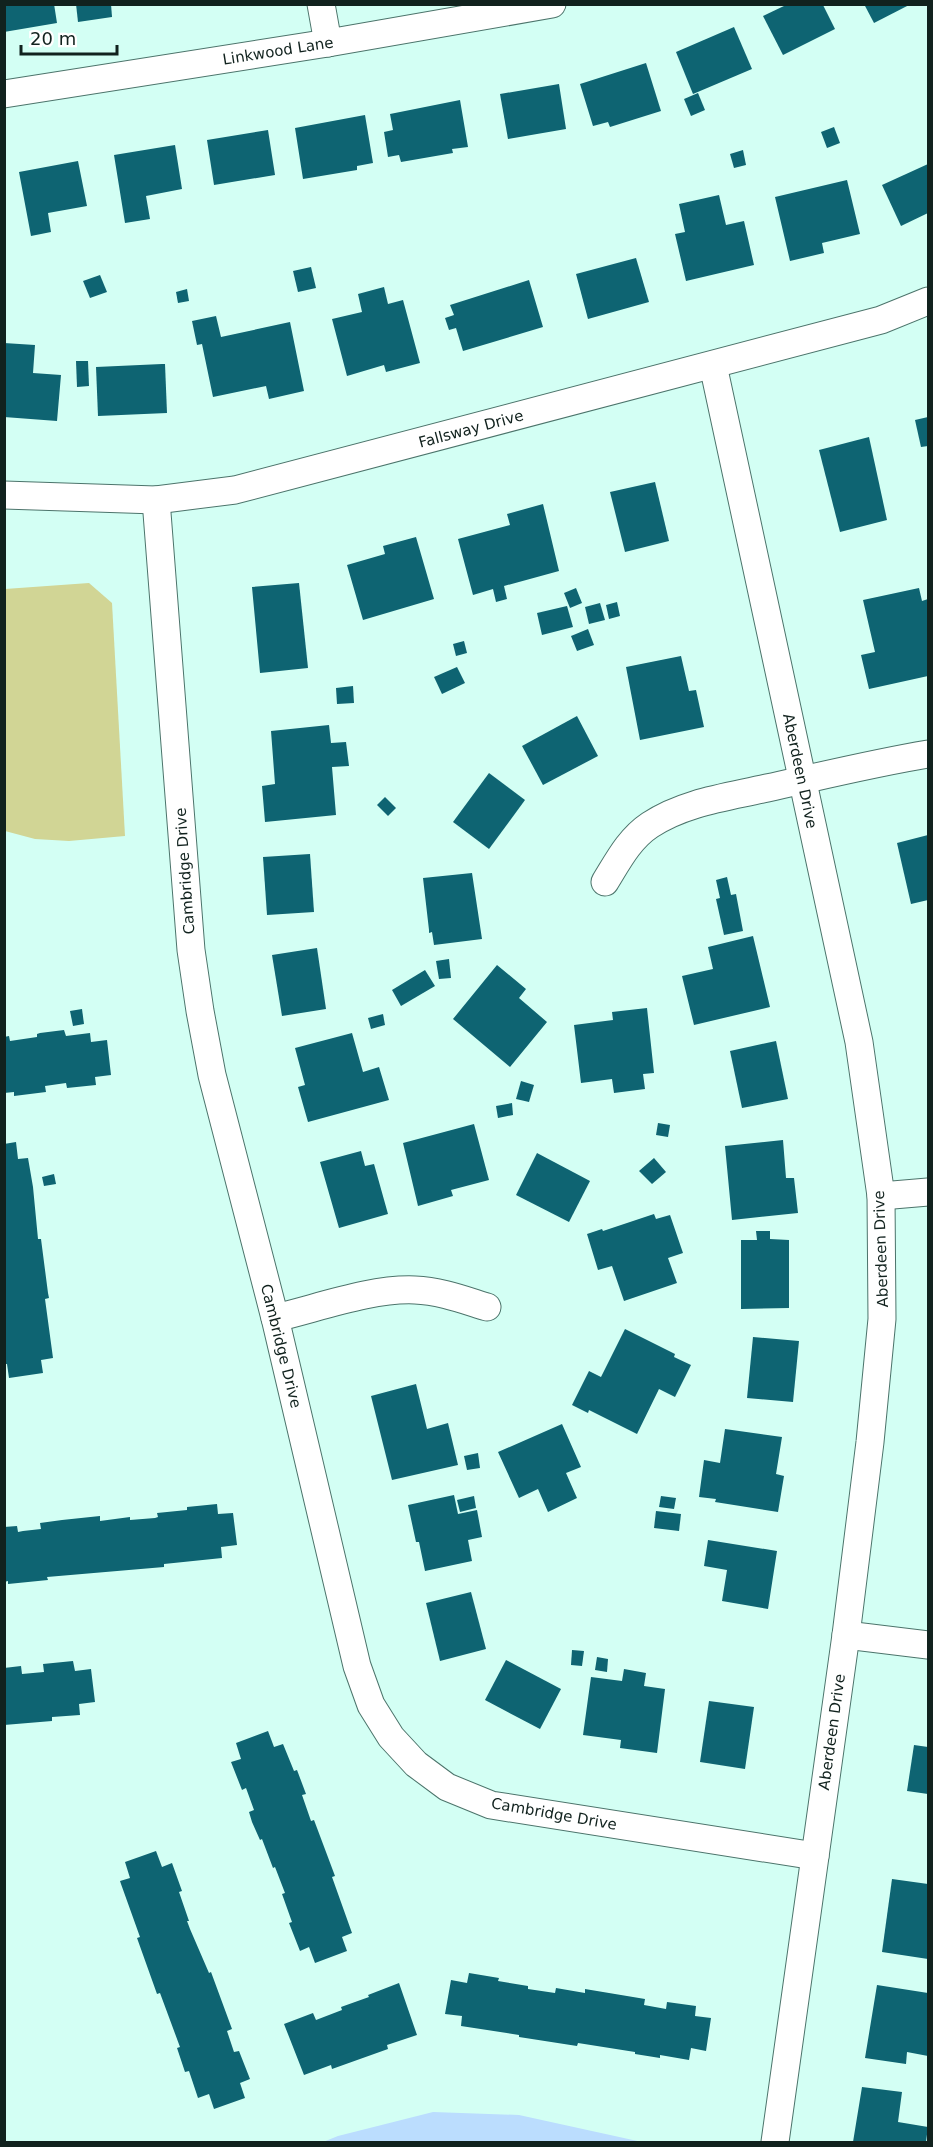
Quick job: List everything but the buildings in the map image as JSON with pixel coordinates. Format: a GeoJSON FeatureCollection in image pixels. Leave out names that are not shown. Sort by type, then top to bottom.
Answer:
{"type":"FeatureCollection","features":[{"type":"Feature","properties":{"kind":"street"},"geometry":{"type":"LineString","coordinates":[[321,4],[328,43]]}},
{"type":"Feature","properties":{"kind":"street","name":"Linkwood Lane"},"geometry":{"type":"LineString","coordinates":[[4,94],[328,43],[552,4]]}},
{"type":"Feature","properties":{"kind":"street","name":"Fallsway Drive"},"geometry":{"type":"LineString","coordinates":[[4,495],[156,500],[235,490],[881,320],[928,301]]}},
{"type":"Feature","properties":{"kind":"street","name":"Aberdeen Drive"},"geometry":{"type":"LineString","coordinates":[[713,365],[859,1042],[880,1196],[882,1319],[870,1442],[846,1635],[775,2142]]}},
{"type":"Feature","properties":{"kind":"street","name":"Cambridge Drive"},"geometry":{"type":"LineString","coordinates":[[156,500],[191,950],[200,1011],[212,1076],[275,1318],[357,1666],[371,1705],[391,1737],[416,1764],[447,1787],[491,1805],[815,1857]]}},
{"type":"Feature","properties":{"kind":"street"},"geometry":{"type":"LineString","coordinates":[[605,882],[626,848],[648,826],[672,813],[699,803],[928,754]]}},
{"type":"Feature","properties":{"kind":"street"},"geometry":{"type":"LineString","coordinates":[[880,1196],[928,1192]]}},
{"type":"Feature","properties":{"kind":"street"},"geometry":{"type":"LineString","coordinates":[[275,1318],[382,1292],[416,1290],[445,1294],[487,1307]]}},
{"type":"Feature","properties":{"kind":"street"},"geometry":{"type":"LineString","coordinates":[[846,1635],[928,1645]]}},
{"type":"Feature","properties":{"kind":"green space"},"geometry":{"type":"Polygon","coordinates":[[[89,583],[112,603],[125,836],[69,841],[35,839],[5,831],[5,589],[89,583]]]}},
{"type":"Feature","properties":{"kind":"water"},"geometry":{"type":"Polygon","coordinates":[[[433,2112],[519,2115],[642,2142],[323,2142],[338,2136],[433,2112]]]}}]}
